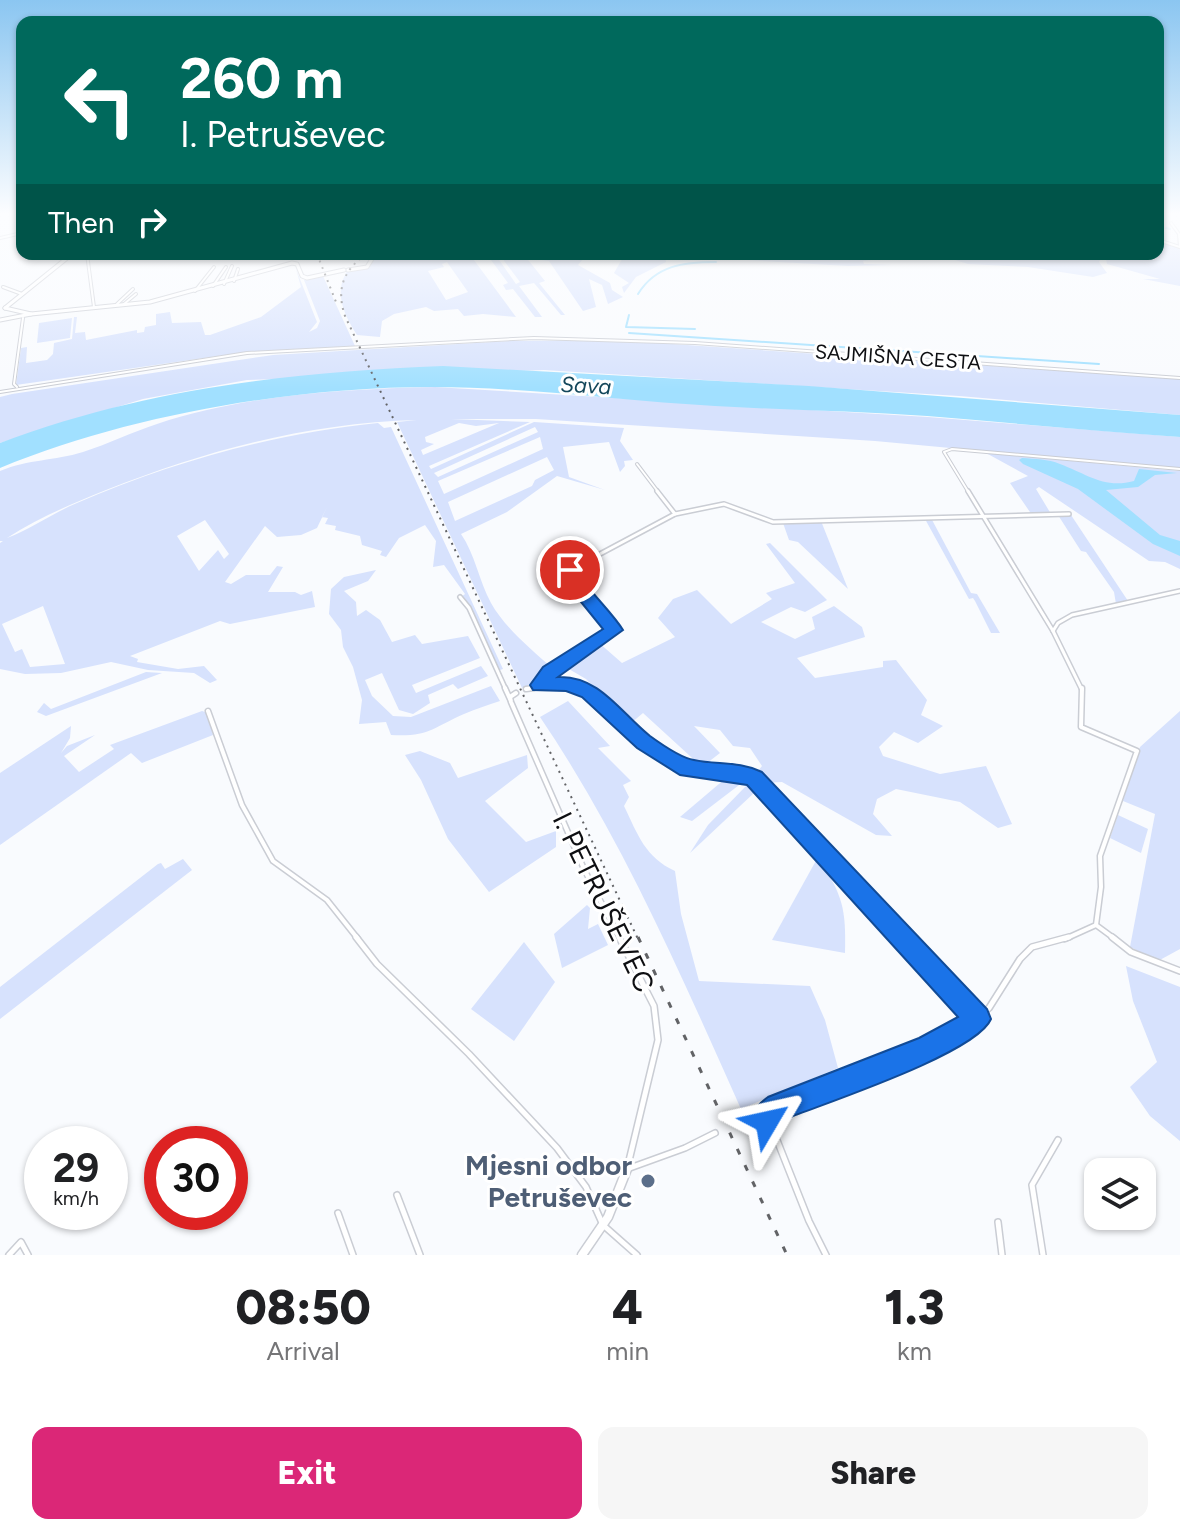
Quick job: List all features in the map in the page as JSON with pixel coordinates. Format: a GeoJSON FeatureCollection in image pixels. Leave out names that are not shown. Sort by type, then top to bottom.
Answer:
{"type":"FeatureCollection","features":[{"type":"Feature","properties":{"kind":"main road"},"geometry":{"type":"LineString","coordinates":[[3,309],[51,272]]}},
{"type":"Feature","properties":{"kind":"main road"},"geometry":{"type":"LineString","coordinates":[[0,320],[31,314],[122,306],[224,284],[264,272]]}},
{"type":"Feature","properties":{"kind":"main road"},"geometry":{"type":"LineString","coordinates":[[300,272],[303,277],[339,272]]}},
{"type":"Feature","properties":{"kind":"main road"},"geometry":{"type":"LineString","coordinates":[[3,309],[21,316]]}},
{"type":"Feature","properties":{"kind":"main road","name":"I. PETRUŠEVEC"},"geometry":{"type":"LineString","coordinates":[[582,1255],[603,1225],[627,1169]]}},
{"type":"Feature","properties":{"kind":"street"},"geometry":{"type":"LineString","coordinates":[[89,272],[94,307]]}},
{"type":"Feature","properties":{"kind":"street"},"geometry":{"type":"LineString","coordinates":[[195,291],[210,272]]}},
{"type":"Feature","properties":{"kind":"street"},"geometry":{"type":"LineString","coordinates":[[213,286],[223,272]]}},
{"type":"Feature","properties":{"kind":"street"},"geometry":{"type":"LineString","coordinates":[[224,284],[230,272]]}},
{"type":"Feature","properties":{"kind":"street"},"geometry":{"type":"LineString","coordinates":[[234,281],[237,272]]}},
{"type":"Feature","properties":{"kind":"street"},"geometry":{"type":"LineString","coordinates":[[3,287],[23,295]]}},
{"type":"Feature","properties":{"kind":"street"},"geometry":{"type":"LineString","coordinates":[[114,307],[133,289]]}},
{"type":"Feature","properties":{"kind":"street"},"geometry":{"type":"LineString","coordinates":[[122,306],[136,294]]}},
{"type":"Feature","properties":{"kind":"street"},"geometry":{"type":"LineString","coordinates":[[17,387],[14,384],[21,316]]}},
{"type":"Feature","properties":{"kind":"street","name":"SAJMIŠNA CESTA"},"geometry":{"type":"LineString","coordinates":[[0,392],[202,359],[276,351],[501,339],[616,339],[1180,378]]}},
{"type":"Feature","properties":{"kind":"street"},"geometry":{"type":"LineString","coordinates":[[1096,925],[1101,887],[1100,856],[1137,751],[1081,727],[1083,692],[1059,653],[1053,631],[944,453],[949,449],[1180,469]]}},
{"type":"Feature","properties":{"kind":"street"},"geometry":{"type":"LineString","coordinates":[[637,464],[675,514]]}},
{"type":"Feature","properties":{"kind":"street"},"geometry":{"type":"LineString","coordinates":[[540,685],[550,672],[614,630],[584,590],[568,576],[570,570],[675,514],[724,504],[773,522],[1069,514]]}},
{"type":"Feature","properties":{"kind":"street"},"geometry":{"type":"LineString","coordinates":[[1053,631],[1058,623],[1072,615],[1180,591]]}},
{"type":"Feature","properties":{"kind":"street","name":"I. PETRUŠEVEC"},"geometry":{"type":"LineString","coordinates":[[460,597],[469,608],[584,869],[654,1006],[658,1040],[627,1169]]}},
{"type":"Feature","properties":{"kind":"street"},"geometry":{"type":"LineString","coordinates":[[526,689],[567,684],[589,691],[644,742],[687,769],[742,773],[754,778],[978,1019]]}},
{"type":"Feature","properties":{"kind":"street"},"geometry":{"type":"LineString","coordinates":[[510,699],[516,693]]}},
{"type":"Feature","properties":{"kind":"street"},"geometry":{"type":"LineString","coordinates":[[208,711],[242,805],[273,861],[327,900],[377,964],[557,1148],[586,1187],[603,1225],[637,1255]]}},
{"type":"Feature","properties":{"kind":"street"},"geometry":{"type":"LineString","coordinates":[[1096,925],[1131,952],[1180,971]]}},
{"type":"Feature","properties":{"kind":"street"},"geometry":{"type":"LineString","coordinates":[[826,1255],[803,1207],[767,1115],[778,1107],[926,1049],[960,1032],[989,1008],[1020,959],[1032,947],[1064,940],[1096,925]]}},
{"type":"Feature","properties":{"kind":"street"},"geometry":{"type":"LineString","coordinates":[[627,1169],[685,1148],[715,1133]]}},
{"type":"Feature","properties":{"kind":"street"},"geometry":{"type":"LineString","coordinates":[[1043,1255],[1032,1185],[1058,1140]]}},
{"type":"Feature","properties":{"kind":"street"},"geometry":{"type":"LineString","coordinates":[[397,1195],[420,1255]]}},
{"type":"Feature","properties":{"kind":"street"},"geometry":{"type":"LineString","coordinates":[[338,1213],[353,1255]]}},
{"type":"Feature","properties":{"kind":"street"},"geometry":{"type":"LineString","coordinates":[[998,1222],[1002,1255]]}},
{"type":"Feature","properties":{"kind":"street"},"geometry":{"type":"LineString","coordinates":[[9,1255],[21,1242],[28,1255]]}},
{"type":"Feature","properties":{"kind":"shaded area"},"geometry":{"type":"Polygon","coordinates":[[[297,272],[317,322],[309,332],[317,328],[320,321],[304,280],[323,276],[355,346],[218,356],[16,385],[21,348],[27,347],[26,363],[47,360],[53,354],[54,343],[72,339],[74,317],[77,317],[75,333],[85,332],[86,340],[137,330],[137,333],[144,332],[145,327],[156,325],[156,314],[170,312],[172,323],[201,322],[205,335],[210,335],[261,317],[301,287],[297,272]]]}},
{"type":"Feature","properties":{"kind":"shaded area"},"geometry":{"type":"Polygon","coordinates":[[[347,272],[428,272],[446,300],[468,292],[454,272],[482,272],[516,317],[464,316],[458,309],[434,311],[426,307],[394,314],[382,321],[380,337],[357,335],[342,303],[347,272]]]}},
{"type":"Feature","properties":{"kind":"shaded area"},"geometry":{"type":"Polygon","coordinates":[[[500,272],[507,272],[516,284],[520,282],[512,272],[537,272],[545,281],[539,283],[565,315],[561,315],[534,283],[519,286],[542,317],[535,317],[513,289],[506,290],[503,285],[508,283],[500,272]]]}},
{"type":"Feature","properties":{"kind":"shaded area"},"geometry":{"type":"Polygon","coordinates":[[[556,272],[590,272],[610,283],[612,290],[623,297],[608,304],[602,285],[589,279],[596,307],[583,311],[556,272]]]}},
{"type":"Feature","properties":{"kind":"shaded area"},"geometry":{"type":"Polygon","coordinates":[[[647,272],[636,277],[624,293],[622,287],[629,283],[614,273],[647,272]]]}},
{"type":"Feature","properties":{"kind":"shaded area"},"geometry":{"type":"Polygon","coordinates":[[[1058,272],[1107,273],[1093,277],[1058,272]]]}},
{"type":"Feature","properties":{"kind":"shaded area"},"geometry":{"type":"Polygon","coordinates":[[[1134,272],[1180,272],[1180,286],[1143,279],[1160,279],[1134,272]]]}},
{"type":"Feature","properties":{"kind":"shaded area"},"geometry":{"type":"Polygon","coordinates":[[[72,318],[70,338],[37,343],[39,323],[72,318]]]}},
{"type":"Feature","properties":{"kind":"shaded area"},"geometry":{"type":"Polygon","coordinates":[[[614,340],[1180,379],[1180,415],[959,396],[544,370],[247,380],[143,399],[0,443],[0,397],[12,394],[273,355],[509,341],[614,340]]]}},
{"type":"Feature","properties":{"kind":"shaded area"},"geometry":{"type":"Polygon","coordinates":[[[435,387],[928,417],[1180,437],[1180,469],[875,441],[536,419],[451,419],[530,422],[429,466],[431,469],[534,422],[624,428],[620,441],[633,460],[624,461],[625,466],[620,472],[609,442],[563,447],[569,477],[605,490],[557,476],[507,512],[461,534],[487,595],[503,621],[552,668],[537,681],[522,688],[397,422],[417,420],[376,422],[297,433],[220,451],[144,476],[106,490],[43,518],[7,538],[77,503],[187,462],[300,434],[378,423],[384,428],[391,427],[503,669],[497,671],[470,608],[461,597],[465,594],[444,565],[433,567],[436,541],[425,525],[399,538],[386,557],[380,555],[382,551],[362,545],[360,536],[335,530],[336,526],[325,524],[328,518],[322,517],[317,528],[301,535],[277,537],[265,526],[225,582],[231,584],[246,575],[270,575],[277,566],[283,567],[268,592],[295,592],[301,595],[312,591],[315,607],[230,624],[220,621],[130,656],[138,659],[137,662],[178,669],[204,666],[217,680],[210,683],[194,673],[148,670],[111,662],[61,673],[25,674],[0,669],[0,543],[3,541],[0,541],[0,471],[83,452],[157,424],[225,406],[294,395],[435,387]],[[459,423],[425,437],[426,442],[434,444],[421,450],[423,455],[499,423],[476,426],[459,423]],[[535,427],[434,473],[438,477],[538,432],[535,427]],[[540,437],[438,481],[444,494],[543,449],[540,437]],[[547,457],[448,502],[455,521],[532,486],[535,480],[554,470],[547,457]],[[205,520],[177,536],[199,571],[218,550],[224,559],[229,554],[205,520]],[[43,606],[2,624],[15,652],[22,649],[30,667],[65,664],[43,606]]]}},
{"type":"Feature","properties":{"kind":"shaded area"},"geometry":{"type":"Polygon","coordinates":[[[986,453],[1180,471],[1180,569],[1165,562],[1149,561],[1039,487],[1036,489],[1051,514],[1032,515],[1010,483],[1028,476],[986,453]]]}},
{"type":"Feature","properties":{"kind":"shaded area"},"geometry":{"type":"Polygon","coordinates":[[[1058,515],[1071,515],[1128,601],[1116,604],[1114,592],[1086,552],[1081,551],[1058,515]]]}},
{"type":"Feature","properties":{"kind":"shaded area"},"geometry":{"type":"Polygon","coordinates":[[[931,518],[971,593],[977,594],[1000,633],[991,633],[975,601],[969,599],[925,519],[931,518]]]}},
{"type":"Feature","properties":{"kind":"shaded area"},"geometry":{"type":"Polygon","coordinates":[[[821,521],[848,589],[798,542],[789,540],[783,523],[821,521]]]}},
{"type":"Feature","properties":{"kind":"shaded area"},"geometry":{"type":"Polygon","coordinates":[[[770,543],[827,600],[805,612],[791,607],[761,622],[795,639],[815,629],[812,617],[834,606],[862,627],[865,637],[797,658],[815,678],[883,667],[883,661],[896,660],[927,700],[921,715],[943,726],[918,743],[894,732],[879,747],[883,756],[940,774],[986,766],[1012,824],[998,828],[960,802],[896,789],[877,799],[873,814],[892,836],[876,835],[782,782],[765,783],[757,772],[762,766],[750,748],[733,746],[720,730],[694,726],[720,753],[702,767],[643,713],[630,724],[586,679],[562,665],[598,642],[622,663],[675,637],[658,618],[673,599],[697,590],[731,624],[772,599],[766,593],[795,583],[766,544],[770,543]]]}},
{"type":"Feature","properties":{"kind":"shaded area"},"geometry":{"type":"Polygon","coordinates":[[[376,570],[368,581],[344,591],[356,602],[357,616],[366,610],[380,620],[392,642],[415,635],[422,644],[468,636],[480,658],[412,685],[416,693],[481,666],[488,676],[458,689],[453,684],[428,695],[430,703],[413,714],[399,710],[382,673],[365,680],[372,696],[393,716],[411,717],[491,686],[500,701],[414,735],[391,735],[386,722],[359,724],[362,700],[353,667],[343,647],[341,630],[329,614],[331,589],[344,577],[376,570]]]}},
{"type":"Feature","properties":{"kind":"shaded area"},"geometry":{"type":"Polygon","coordinates":[[[146,672],[162,673],[46,716],[37,712],[44,703],[51,709],[146,672]]]}},
{"type":"Feature","properties":{"kind":"shaded area"},"geometry":{"type":"Polygon","coordinates":[[[568,701],[610,746],[598,748],[631,781],[623,785],[629,797],[624,806],[649,852],[675,871],[681,914],[699,981],[810,986],[825,1020],[838,1068],[741,1109],[673,958],[624,859],[598,810],[540,717],[568,701]]]}},
{"type":"Feature","properties":{"kind":"shaded area"},"geometry":{"type":"Polygon","coordinates":[[[202,711],[208,713],[213,735],[142,763],[131,753],[0,845],[0,773],[71,726],[70,738],[61,753],[67,746],[95,735],[64,756],[79,772],[114,749],[110,745],[202,711]]]}},
{"type":"Feature","properties":{"kind":"shaded area"},"geometry":{"type":"Polygon","coordinates":[[[1180,711],[1180,949],[1158,961],[1130,947],[1155,814],[1123,801],[1140,747],[1180,711]]]}},
{"type":"Feature","properties":{"kind":"shaded area"},"geometry":{"type":"Polygon","coordinates":[[[420,751],[450,763],[458,778],[527,755],[528,768],[485,801],[526,842],[556,831],[556,847],[489,892],[448,839],[421,780],[405,755],[420,751]]]}},
{"type":"Feature","properties":{"kind":"shaded area"},"geometry":{"type":"Polygon","coordinates":[[[726,778],[743,782],[692,821],[680,817],[726,778]]]}},
{"type":"Feature","properties":{"kind":"shaded area"},"geometry":{"type":"Polygon","coordinates":[[[747,785],[755,792],[690,853],[708,825],[747,785]]]}},
{"type":"Feature","properties":{"kind":"shaded area"},"geometry":{"type":"Polygon","coordinates":[[[1118,815],[1148,829],[1141,853],[1110,838],[1118,815]]]}},
{"type":"Feature","properties":{"kind":"shaded area"},"geometry":{"type":"Polygon","coordinates":[[[818,857],[841,903],[845,953],[772,940],[818,857]]]}},
{"type":"Feature","properties":{"kind":"shaded area"},"geometry":{"type":"Polygon","coordinates":[[[183,859],[192,870],[0,1019],[0,987],[158,864],[161,863],[165,869],[183,859]]]}},
{"type":"Feature","properties":{"kind":"shaded area"},"geometry":{"type":"Polygon","coordinates":[[[587,905],[590,908],[588,929],[598,924],[608,945],[562,968],[554,934],[587,905]]]}},
{"type":"Feature","properties":{"kind":"shaded area"},"geometry":{"type":"Polygon","coordinates":[[[524,942],[555,982],[514,1041],[471,1009],[524,942]]]}},
{"type":"Feature","properties":{"kind":"shaded area"},"geometry":{"type":"Polygon","coordinates":[[[1126,966],[1180,987],[1180,1141],[1150,1116],[1130,1087],[1157,1062],[1133,1001],[1126,966]]]}},
{"type":"Feature","properties":{"kind":"water","name":"Sava"},"geometry":{"type":"Polygon","coordinates":[[[443,366],[809,386],[1180,415],[1180,437],[927,416],[715,406],[503,389],[379,388],[268,399],[156,419],[50,449],[0,468],[0,443],[54,424],[163,396],[218,386],[330,373],[443,366]]]}},
{"type":"Feature","properties":{"kind":"water"},"geometry":{"type":"Polygon","coordinates":[[[1019,460],[1055,462],[1114,483],[1134,481],[1139,469],[1177,473],[1155,475],[1138,487],[1106,490],[1160,535],[1180,541],[1180,556],[1153,544],[1078,489],[1023,464],[1019,460]]]}},
{"type":"Feature","properties":{"kind":"waterway"},"geometry":{"type":"LineString","coordinates":[[638,294],[661,272]]}},
{"type":"Feature","properties":{"kind":"waterway"},"geometry":{"type":"LineString","coordinates":[[629,315],[626,327],[695,329]]}},
{"type":"Feature","properties":{"kind":"waterway"},"geometry":{"type":"LineString","coordinates":[[629,333],[1099,364]]}},
{"type":"Feature","properties":{"kind":"railway"},"geometry":{"type":"LineString","coordinates":[[324,272],[336,302]]}},
{"type":"Feature","properties":{"kind":"railway"},"geometry":{"type":"LineString","coordinates":[[349,272],[341,297],[345,316],[638,939]]}},
{"type":"Feature","properties":{"kind":"railway"},"geometry":{"type":"LineString","coordinates":[[638,937],[787,1255]]}},
{"type":"Feature","properties":{"kind":"place","name":"Mjesni odbor Petruševec"},"geometry":{"type":"Point","coordinates":[648,1181]}},
{"type":"Feature","properties":{"kind":"route"},"geometry":{"type":"LineString","coordinates":[[570,570],[568,576],[584,590],[614,630],[550,672],[540,685],[567,684],[589,691],[644,742],[687,769],[742,773],[754,778],[978,1019],[926,1049],[778,1107],[767,1115],[767,1122]]}}]}
